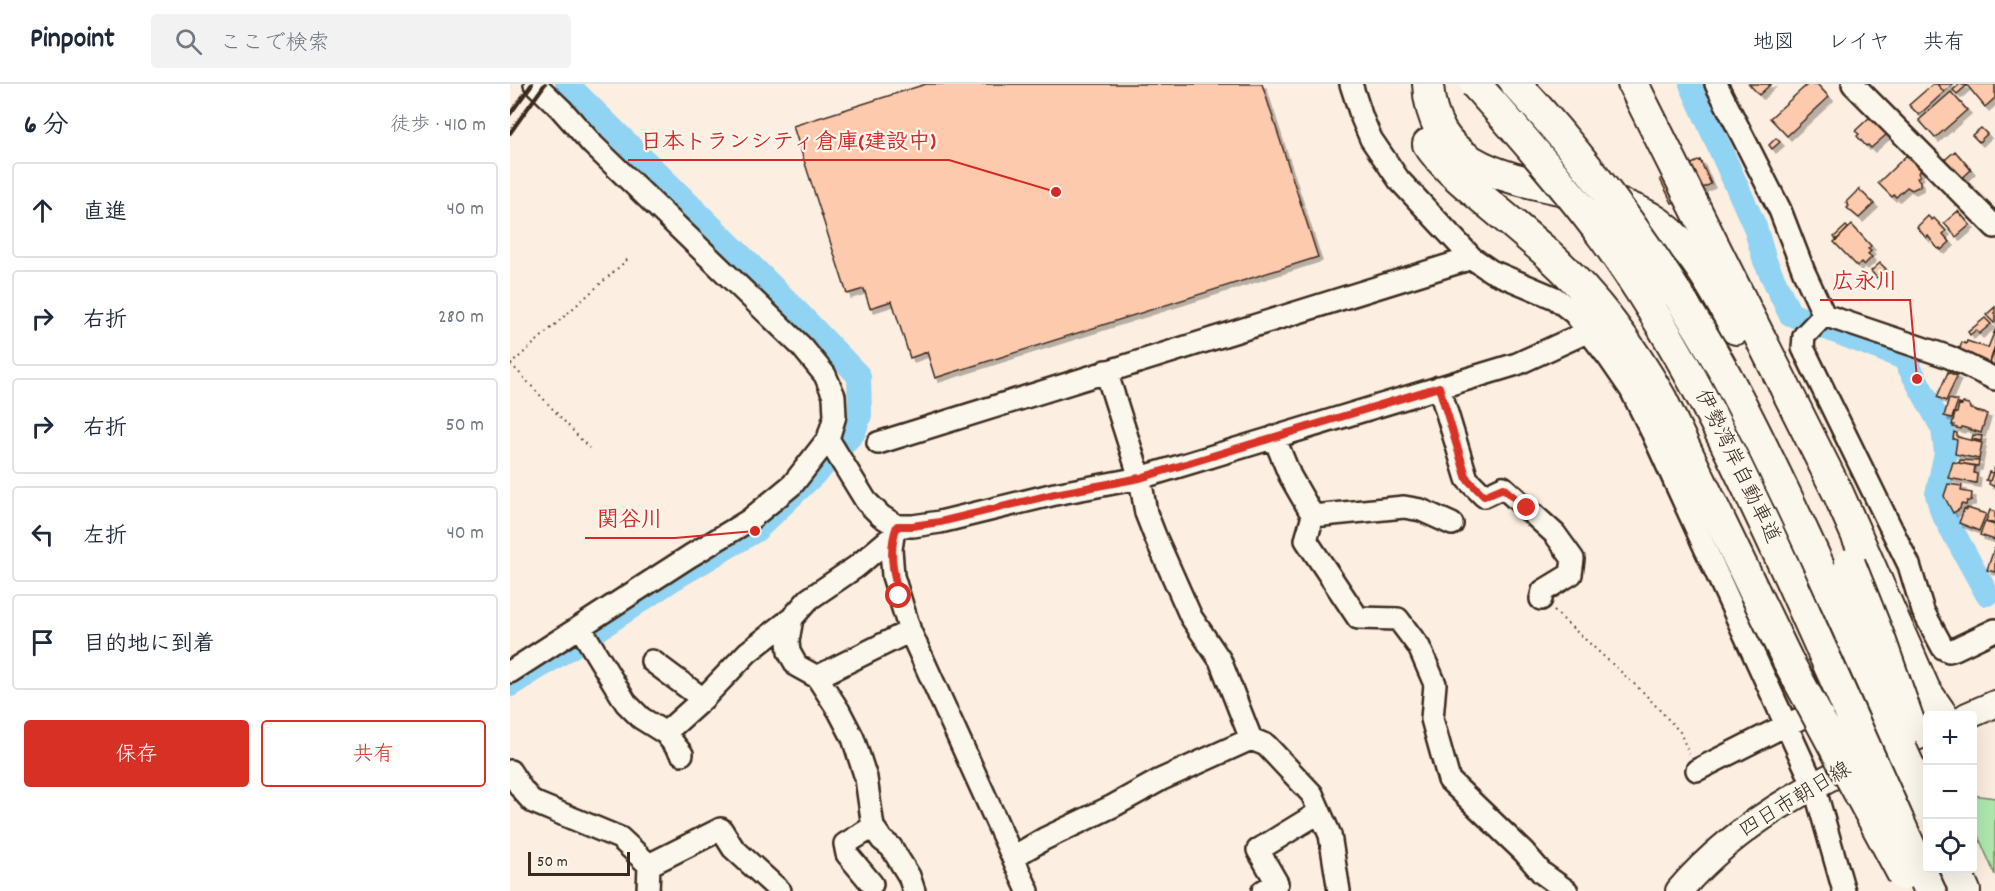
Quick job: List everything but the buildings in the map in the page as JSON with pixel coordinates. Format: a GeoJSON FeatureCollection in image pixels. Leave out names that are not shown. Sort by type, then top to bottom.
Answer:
{"type":"FeatureCollection","features":[{"type":"Feature","properties":{"kind":"highway"},"geometry":{"type":"LineString","coordinates":[[1410,84],[1416,120],[1423,136],[1441,160],[1464,184],[1547,253],[1598,304],[1648,374],[1674,423],[1788,661],[1912,891]]}},
{"type":"Feature","properties":{"kind":"highway"},"geometry":{"type":"LineString","coordinates":[[1428,84],[1434,115],[1442,133],[1456,149],[1472,161],[1509,178],[1553,187],[1644,214],[1659,224],[1683,247],[1718,297],[1783,417],[1818,491],[1881,639],[1925,765]]}},
{"type":"Feature","properties":{"kind":"highway","name":"伊勢湾岸自動車道"},"geometry":{"type":"LineString","coordinates":[[1474,84],[1563,184],[1605,240],[1689,372],[1730,449],[1769,532],[1930,891]]}},
{"type":"Feature","properties":{"kind":"highway","name":"伊勢湾岸自動車道"},"geometry":{"type":"LineString","coordinates":[[1516,84],[1589,169],[1632,225],[1719,362],[1759,439],[1806,539],[1923,797]]}},
{"type":"Feature","properties":{"kind":"highway"},"geometry":{"type":"LineString","coordinates":[[1633,84],[1838,493],[1925,690],[1941,711]]}},
{"type":"Feature","properties":{"kind":"highway"},"geometry":{"type":"LineString","coordinates":[[1648,84],[1917,614],[1940,684],[1944,711]]}},
{"type":"Feature","properties":{"kind":"highway"},"geometry":{"type":"LineString","coordinates":[[1957,873],[1965,891]]}},
{"type":"Feature","properties":{"kind":"highway"},"geometry":{"type":"LineString","coordinates":[[1970,873],[1978,891]]}},
{"type":"Feature","properties":{"kind":"main road"},"geometry":{"type":"LineString","coordinates":[[1977,712],[1995,704]]}},
{"type":"Feature","properties":{"kind":"main road","name":"四日市朝日線"},"geometry":{"type":"LineString","coordinates":[[1679,891],[1696,870],[1752,824],[1814,786],[1884,750],[1923,734]]}},
{"type":"Feature","properties":{"kind":"street"},"geometry":{"type":"LineString","coordinates":[[535,84],[593,145],[802,347],[825,375],[834,396],[834,448],[866,501],[895,531]]}},
{"type":"Feature","properties":{"kind":"street"},"geometry":{"type":"LineString","coordinates":[[1351,84],[1362,118],[1382,157],[1399,180],[1472,258],[1491,271],[1555,298],[1574,313],[1631,390],[1814,786],[1844,891]]}},
{"type":"Feature","properties":{"kind":"street"},"geometry":{"type":"LineString","coordinates":[[1716,84],[1780,210],[1820,320]]}},
{"type":"Feature","properties":{"kind":"street"},"geometry":{"type":"LineString","coordinates":[[1853,84],[1995,227]]}},
{"type":"Feature","properties":{"kind":"street"},"geometry":{"type":"LineString","coordinates":[[878,443],[1472,258]]}},
{"type":"Feature","properties":{"kind":"street"},"geometry":{"type":"LineString","coordinates":[[1820,320],[1804,336],[1803,348],[1909,565],[1917,614],[1943,648],[1949,651],[1995,630]]}},
{"type":"Feature","properties":{"kind":"street"},"geometry":{"type":"LineString","coordinates":[[1820,320],[1949,357],[1995,379]]}},
{"type":"Feature","properties":{"kind":"street"},"geometry":{"type":"LineString","coordinates":[[665,733],[704,699],[748,652],[792,618],[809,599],[856,567],[895,531],[1055,494],[1140,478],[1517,364],[1589,331]]}},
{"type":"Feature","properties":{"kind":"street"},"geometry":{"type":"LineString","coordinates":[[1106,371],[1140,478],[1146,513],[1155,536],[1191,616],[1220,660],[1251,739]]}},
{"type":"Feature","properties":{"kind":"street"},"geometry":{"type":"LineString","coordinates":[[1439,387],[1467,479],[1484,496],[1503,488],[1556,534],[1573,559],[1571,574],[1543,591],[1540,599]]}},
{"type":"Feature","properties":{"kind":"street"},"geometry":{"type":"LineString","coordinates":[[1274,437],[1290,477],[1312,516],[1306,540],[1358,618],[1398,619],[1419,647],[1436,684],[1432,719],[1449,780],[1542,873],[1568,891]]}},
{"type":"Feature","properties":{"kind":"street"},"geometry":{"type":"LineString","coordinates":[[510,672],[585,634],[690,555],[748,521],[834,448]]}},
{"type":"Feature","properties":{"kind":"street"},"geometry":{"type":"LineString","coordinates":[[1312,516],[1404,507],[1421,510],[1452,524]]}},
{"type":"Feature","properties":{"kind":"street"},"geometry":{"type":"LineString","coordinates":[[895,531],[891,549],[893,576],[910,632],[1028,891]]}},
{"type":"Feature","properties":{"kind":"street"},"geometry":{"type":"LineString","coordinates":[[792,618],[788,641],[789,652],[797,666],[817,677],[839,711],[853,738],[866,778],[873,827],[897,857],[915,891]]}},
{"type":"Feature","properties":{"kind":"street"},"geometry":{"type":"LineString","coordinates":[[817,677],[910,632]]}},
{"type":"Feature","properties":{"kind":"street"},"geometry":{"type":"LineString","coordinates":[[585,634],[626,703],[641,718],[665,733],[682,754]]}},
{"type":"Feature","properties":{"kind":"street"},"geometry":{"type":"LineString","coordinates":[[652,661],[704,699]]}},
{"type":"Feature","properties":{"kind":"street"},"geometry":{"type":"LineString","coordinates":[[1697,770],[1786,725],[1897,675]]}},
{"type":"Feature","properties":{"kind":"street"},"geometry":{"type":"LineString","coordinates":[[1013,857],[1160,780],[1251,739],[1266,745],[1312,794],[1330,834],[1339,891]]}},
{"type":"Feature","properties":{"kind":"street"},"geometry":{"type":"LineString","coordinates":[[510,771],[533,802],[620,838],[650,865]]}},
{"type":"Feature","properties":{"kind":"street"},"geometry":{"type":"LineString","coordinates":[[1263,891],[1277,883],[1258,850],[1320,812]]}},
{"type":"Feature","properties":{"kind":"street"},"geometry":{"type":"LineString","coordinates":[[872,884],[847,854],[845,844],[873,827]]}},
{"type":"Feature","properties":{"kind":"street"},"geometry":{"type":"LineString","coordinates":[[650,865],[721,829],[733,848],[779,891]]}},
{"type":"Feature","properties":{"kind":"street"},"geometry":{"type":"LineString","coordinates":[[648,891],[650,865]]}},
{"type":"Feature","properties":{"kind":"path"},"geometry":{"type":"LineString","coordinates":[[589,448],[511,364],[628,259]]}},
{"type":"Feature","properties":{"kind":"path"},"geometry":{"type":"LineString","coordinates":[[1540,599],[1643,692],[1680,732],[1697,770]]}},
{"type":"Feature","properties":{"kind":"green space"},"geometry":{"type":"Polygon","coordinates":[[[1977,796],[1995,798],[1995,875],[1977,833],[1977,796]]]}},
{"type":"Feature","properties":{"kind":"waterway"},"geometry":{"type":"LineString","coordinates":[[510,685],[670,581],[755,531],[827,462],[854,432],[860,415],[859,376],[790,304],[567,84]]}},
{"type":"Feature","properties":{"kind":"waterway"},"geometry":{"type":"LineString","coordinates":[[1691,84],[1755,227],[1765,261],[1790,314],[1904,358],[1943,429],[1946,453],[1937,494],[1942,512],[1987,594]]}},
{"type":"Feature","properties":{"kind":"railway"},"geometry":{"type":"LineString","coordinates":[[510,114],[532,84]]}},
{"type":"Feature","properties":{"kind":"railway"},"geometry":{"type":"LineString","coordinates":[[510,133],[545,84]]}},
{"type":"Feature","properties":{"kind":"place","name":"日本トランシティ倉庫(建設中)"},"geometry":{"type":"Point","coordinates":[1056,192]}},
{"type":"Feature","properties":{"kind":"place","name":"広永川"},"geometry":{"type":"Point","coordinates":[1917,379]}},
{"type":"Feature","properties":{"kind":"place","name":"関谷川"},"geometry":{"type":"Point","coordinates":[755,531]}},
{"type":"Feature","properties":{"kind":"route"},"geometry":{"type":"LineString","coordinates":[[899,596],[893,576],[891,549],[897,526],[940,522],[1055,494],[1140,478],[1439,387],[1467,479],[1484,496],[1503,488],[1527,508]]}}]}
